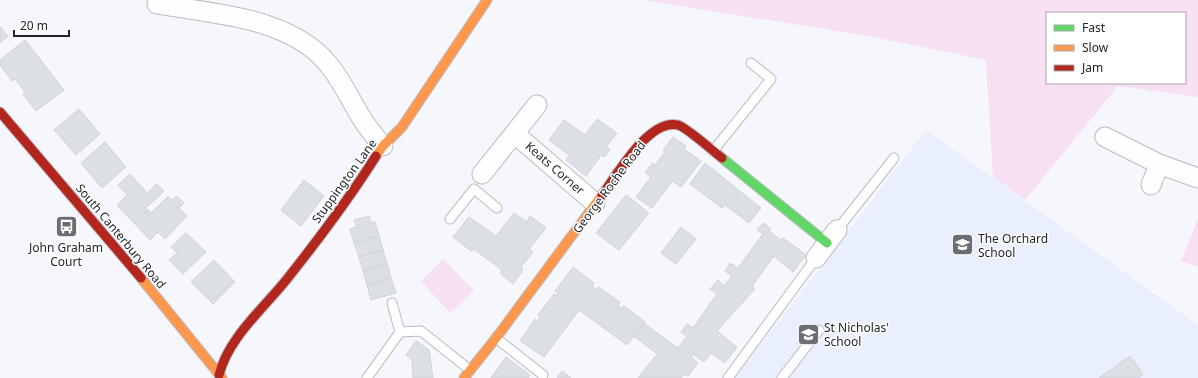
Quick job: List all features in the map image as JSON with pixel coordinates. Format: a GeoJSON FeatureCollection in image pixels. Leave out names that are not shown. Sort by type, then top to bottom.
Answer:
{"type":"FeatureCollection","features":[{"type":"Feature","properties":{"kind":"street","name":"Stuppington Lane"},"geometry":{"type":"LineString","coordinates":[[220,376],[222,362],[240,335],[287,279],[361,180],[383,146],[402,127],[487,0]]}},
{"type":"Feature","properties":{"kind":"street"},"geometry":{"type":"LineString","coordinates":[[158,4],[179,4],[247,19],[271,26],[309,47],[328,64],[344,86],[361,118],[383,146]]}},
{"type":"Feature","properties":{"kind":"street","name":"Keats Corner"},"geometry":{"type":"LineString","coordinates":[[478,182],[537,106]]}},
{"type":"Feature","properties":{"kind":"street","name":"South Canterbury Road"},"geometry":{"type":"LineString","coordinates":[[0,112],[117,248],[220,376]]}},
{"type":"Feature","properties":{"kind":"street","name":"George Roche Road"},"geometry":{"type":"LineString","coordinates":[[464,378],[496,338],[637,148],[648,135],[659,127],[668,124],[679,125],[827,244]]}},
{"type":"Feature","properties":{"kind":"street","name":"Keats Corner"},"geometry":{"type":"LineString","coordinates":[[515,134],[595,203]]}},
{"type":"Feature","properties":{"kind":"street"},"geometry":{"type":"LineString","coordinates":[[1105,137],[1159,164],[1198,178]]}},
{"type":"Feature","properties":{"kind":"street"},"geometry":{"type":"LineString","coordinates":[[1151,185],[1159,164]]}},
{"type":"Feature","properties":{"kind":"lane"},"geometry":{"type":"LineString","coordinates":[[713,151],[771,79],[751,63]]}},
{"type":"Feature","properties":{"kind":"lane"},"geometry":{"type":"LineString","coordinates":[[728,378],[827,244],[894,158]]}},
{"type":"Feature","properties":{"kind":"lane"},"geometry":{"type":"LineString","coordinates":[[450,219],[478,182],[497,208]]}},
{"type":"Feature","properties":{"kind":"lane"},"geometry":{"type":"LineString","coordinates":[[392,303],[400,332]]}},
{"type":"Feature","properties":{"kind":"lane"},"geometry":{"type":"LineString","coordinates":[[782,378],[819,330]]}},
{"type":"Feature","properties":{"kind":"lane"},"geometry":{"type":"LineString","coordinates":[[400,332],[421,331],[470,370]]}},
{"type":"Feature","properties":{"kind":"lane"},"geometry":{"type":"LineString","coordinates":[[367,378],[400,332]]}},
{"type":"Feature","properties":{"kind":"lane"},"geometry":{"type":"LineString","coordinates":[[496,338],[543,375]]}},
{"type":"Feature","properties":{"kind":"shaded area"},"geometry":{"type":"Polygon","coordinates":[[[644,0],[1198,0],[1198,97],[1118,86],[1025,200],[993,177],[986,60],[873,37],[644,0]]]}},
{"type":"Feature","properties":{"kind":"shaded area","name":"The Orchard School"},"geometry":{"type":"Polygon","coordinates":[[[926,130],[1198,325],[1198,378],[735,378],[926,130]]]}},
{"type":"Feature","properties":{"kind":"shaded area"},"geometry":{"type":"Polygon","coordinates":[[[1198,218],[1198,267],[1181,261],[1198,218]]]}},
{"type":"Feature","properties":{"kind":"shaded area"},"geometry":{"type":"Polygon","coordinates":[[[443,259],[474,291],[450,313],[421,281],[443,259]]]}},
{"type":"Feature","properties":{"kind":"building"},"geometry":{"type":"Polygon","coordinates":[[[0,27],[8,36],[0,43],[0,27]]]}},
{"type":"Feature","properties":{"kind":"building"},"geometry":{"type":"Polygon","coordinates":[[[25,40],[64,90],[36,111],[23,94],[25,92],[15,79],[12,81],[0,65],[0,60],[25,40]]]}},
{"type":"Feature","properties":{"kind":"building"},"geometry":{"type":"Polygon","coordinates":[[[79,109],[100,134],[76,155],[54,130],[79,109]]]}},
{"type":"Feature","properties":{"kind":"building"},"geometry":{"type":"Polygon","coordinates":[[[597,119],[617,133],[607,146],[610,150],[604,157],[601,155],[586,176],[566,160],[569,155],[549,140],[564,120],[585,135],[597,119]]]}},
{"type":"Feature","properties":{"kind":"building"},"geometry":{"type":"Polygon","coordinates":[[[673,137],[686,146],[684,149],[701,161],[681,187],[672,181],[652,208],[636,197],[651,177],[645,172],[653,163],[655,165],[665,152],[663,150],[673,137]]]}},
{"type":"Feature","properties":{"kind":"building"},"geometry":{"type":"Polygon","coordinates":[[[105,142],[126,167],[102,188],[81,163],[105,142]]]}},
{"type":"Feature","properties":{"kind":"building"},"geometry":{"type":"Polygon","coordinates":[[[705,163],[761,208],[749,223],[725,205],[722,208],[690,184],[705,163]]]}},
{"type":"Feature","properties":{"kind":"building"},"geometry":{"type":"Polygon","coordinates":[[[130,174],[147,193],[157,184],[164,191],[146,208],[148,210],[134,223],[117,205],[127,195],[118,185],[130,174]]]}},
{"type":"Feature","properties":{"kind":"building"},"geometry":{"type":"Polygon","coordinates":[[[304,180],[324,196],[301,226],[281,210],[304,180]]]}},
{"type":"Feature","properties":{"kind":"building"},"geometry":{"type":"Polygon","coordinates":[[[626,195],[649,213],[619,250],[596,233],[626,195]]]}},
{"type":"Feature","properties":{"kind":"building"},"geometry":{"type":"Polygon","coordinates":[[[168,196],[172,200],[177,196],[184,203],[179,208],[187,216],[165,239],[158,232],[150,240],[134,223],[148,210],[151,213],[168,196]]]}},
{"type":"Feature","properties":{"kind":"building"},"geometry":{"type":"Polygon","coordinates":[[[514,213],[527,222],[530,216],[546,228],[529,249],[533,252],[521,267],[523,270],[513,284],[500,273],[502,270],[474,249],[471,251],[453,237],[469,217],[496,236],[514,213]]]}},
{"type":"Feature","properties":{"kind":"building"},"geometry":{"type":"Polygon","coordinates":[[[369,216],[371,223],[375,222],[379,236],[354,243],[350,229],[357,227],[354,220],[369,216]]]}},
{"type":"Feature","properties":{"kind":"building"},"geometry":{"type":"Polygon","coordinates":[[[763,223],[771,229],[769,231],[781,240],[783,238],[806,255],[793,272],[774,256],[752,286],[755,289],[717,331],[737,347],[725,363],[711,353],[704,362],[693,354],[691,357],[698,363],[688,376],[684,374],[681,378],[638,378],[657,354],[634,336],[645,324],[678,348],[687,336],[681,332],[687,324],[693,328],[717,294],[710,289],[718,280],[724,286],[732,276],[725,271],[730,263],[738,268],[763,234],[757,230],[763,223]]]}},
{"type":"Feature","properties":{"kind":"building"},"geometry":{"type":"Polygon","coordinates":[[[681,227],[696,239],[676,264],[661,253],[681,227]]]}},
{"type":"Feature","properties":{"kind":"building"},"geometry":{"type":"Polygon","coordinates":[[[186,233],[206,252],[183,274],[169,260],[177,253],[171,247],[186,233]]]}},
{"type":"Feature","properties":{"kind":"building"},"geometry":{"type":"Polygon","coordinates":[[[379,236],[383,250],[359,257],[354,243],[379,236]]]}},
{"type":"Feature","properties":{"kind":"building"},"geometry":{"type":"Polygon","coordinates":[[[383,250],[387,264],[363,271],[359,257],[383,250]]]}},
{"type":"Feature","properties":{"kind":"building"},"geometry":{"type":"Polygon","coordinates":[[[214,260],[235,282],[213,304],[191,282],[214,260]]]}},
{"type":"Feature","properties":{"kind":"building"},"geometry":{"type":"Polygon","coordinates":[[[387,264],[391,278],[367,285],[363,271],[387,264]]]}},
{"type":"Feature","properties":{"kind":"building"},"geometry":{"type":"Polygon","coordinates":[[[573,267],[594,283],[592,286],[596,289],[598,287],[620,302],[618,305],[621,308],[624,306],[645,322],[627,345],[579,310],[544,357],[520,341],[535,319],[537,321],[540,317],[538,315],[554,294],[557,296],[558,294],[555,291],[573,267]]]}},
{"type":"Feature","properties":{"kind":"building"},"geometry":{"type":"Polygon","coordinates":[[[391,278],[396,293],[371,300],[367,285],[391,278]]]}},
{"type":"Feature","properties":{"kind":"building"},"geometry":{"type":"Polygon","coordinates":[[[416,341],[429,350],[433,378],[413,378],[412,360],[406,355],[416,341]]]}},
{"type":"Feature","properties":{"kind":"building"},"geometry":{"type":"Polygon","coordinates":[[[1130,356],[1143,374],[1139,378],[1099,378],[1130,356]]]}},
{"type":"Feature","properties":{"kind":"building"},"geometry":{"type":"Polygon","coordinates":[[[506,357],[530,375],[528,378],[491,378],[506,357]]]}},
{"type":"Feature","properties":{"kind":"building"},"geometry":{"type":"Polygon","coordinates":[[[562,371],[571,378],[557,378],[562,371]]]}},
{"type":"Feature","properties":{"kind":"traffic: fast"},"geometry":{"type":"LineString","coordinates":[[722,158],[827,243]]}},
{"type":"Feature","properties":{"kind":"traffic: slow"},"geometry":{"type":"LineString","coordinates":[[376,156],[383,146],[402,127],[487,0]]}},
{"type":"Feature","properties":{"kind":"traffic: slow"},"geometry":{"type":"LineString","coordinates":[[464,378],[496,338],[602,195]]}},
{"type":"Feature","properties":{"kind":"traffic: slow"},"geometry":{"type":"LineString","coordinates":[[141,278],[222,378]]}},
{"type":"Feature","properties":{"kind":"traffic: jam"},"geometry":{"type":"LineString","coordinates":[[0,112],[141,278]]}},
{"type":"Feature","properties":{"kind":"traffic: jam"},"geometry":{"type":"LineString","coordinates":[[602,195],[625,162],[645,139],[656,130],[667,125],[678,125],[682,127],[693,134],[722,158]]}},
{"type":"Feature","properties":{"kind":"traffic: jam"},"geometry":{"type":"LineString","coordinates":[[219,375],[230,348],[238,336],[287,279],[344,204],[376,156]]}},
{"type":"Feature","properties":{"kind":"place","name":"John Graham Court"},"geometry":{"type":"Point","coordinates":[66,226]}},
{"type":"Feature","properties":{"kind":"place","name":"The Orchard School"},"geometry":{"type":"Point","coordinates":[962,245]}},
{"type":"Feature","properties":{"kind":"place","name":"St Nicholas' School"},"geometry":{"type":"Point","coordinates":[808,334]}}]}
